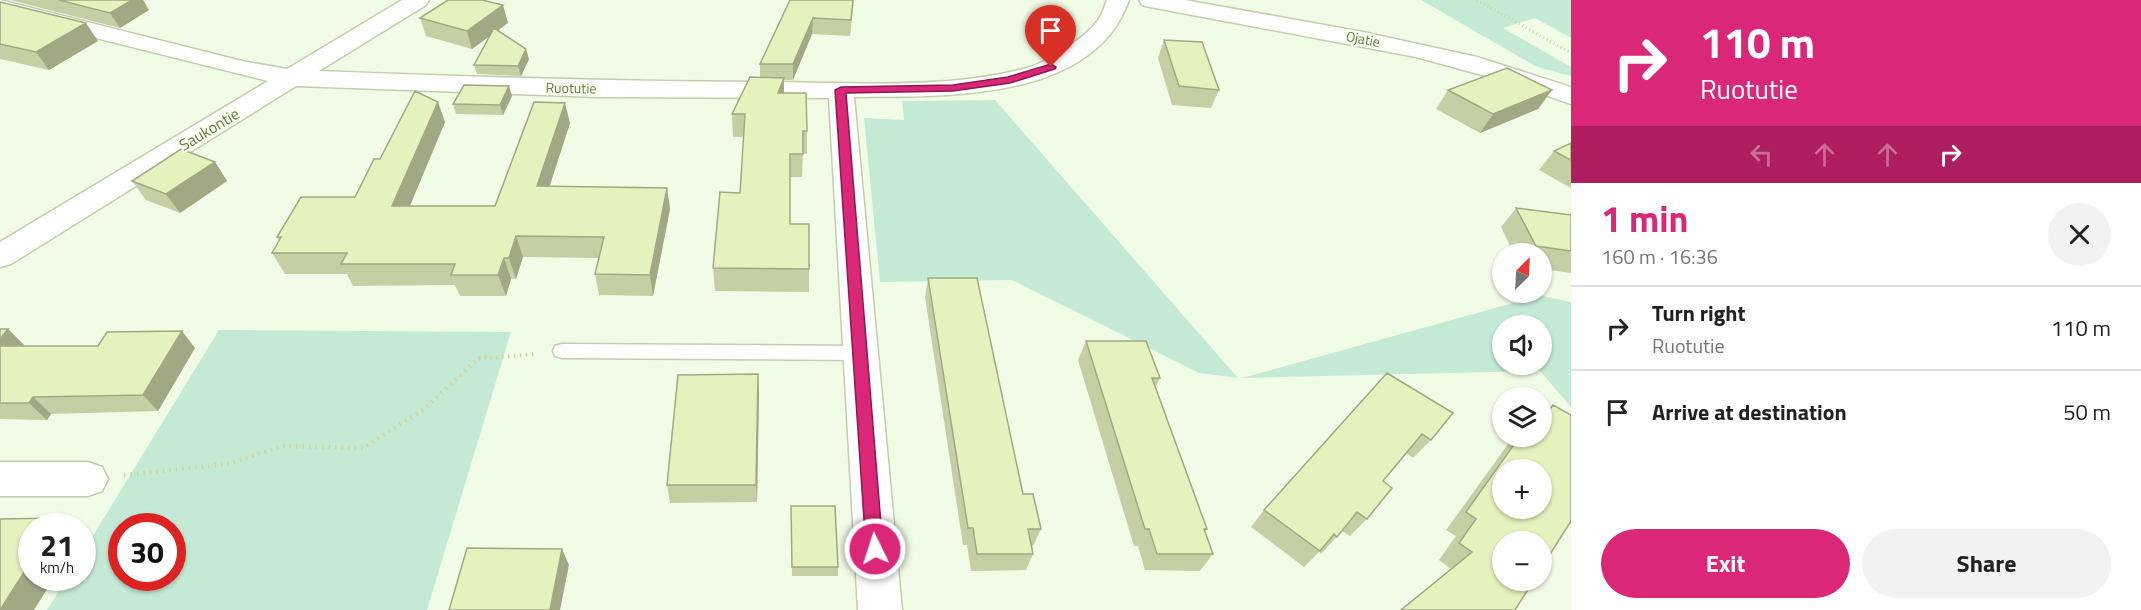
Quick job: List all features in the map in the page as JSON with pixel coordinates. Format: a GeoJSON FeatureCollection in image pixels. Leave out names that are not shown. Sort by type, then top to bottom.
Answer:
{"type":"FeatureCollection","features":[{"type":"Feature","properties":{"kind":"street","name":"Saukontie"},"geometry":{"type":"LineString","coordinates":[[0,256],[418,0]]}},
{"type":"Feature","properties":{"kind":"street","name":"Ruotutie"},"geometry":{"type":"LineString","coordinates":[[0,7],[242,68],[293,78],[598,89],[841,90],[953,88],[1035,74],[1068,57],[1096,37],[1111,19],[1118,0]]}},
{"type":"Feature","properties":{"kind":"street","name":"Ojatie"},"geometry":{"type":"LineString","coordinates":[[1150,0],[1440,54],[1504,71],[1571,96]]}},
{"type":"Feature","properties":{"kind":"street"},"geometry":{"type":"LineString","coordinates":[[841,90],[880,610]]}},
{"type":"Feature","properties":{"kind":"street"},"geometry":{"type":"LineString","coordinates":[[0,479],[88,479]]}},
{"type":"Feature","properties":{"kind":"lane"},"geometry":{"type":"LineString","coordinates":[[562,351],[860,353]]}},
{"type":"Feature","properties":{"kind":"path"},"geometry":{"type":"LineString","coordinates":[[1477,0],[1571,53]]}},
{"type":"Feature","properties":{"kind":"path"},"geometry":{"type":"LineString","coordinates":[[88,479],[228,464],[282,446],[363,448],[423,410],[479,358],[562,351]]}},
{"type":"Feature","properties":{"kind":"green space"},"geometry":{"type":"Polygon","coordinates":[[[1421,0],[1571,0],[1571,38],[1535,18],[1503,28],[1571,67],[1571,76],[1537,67],[1421,0]]]}},
{"type":"Feature","properties":{"kind":"green space"},"geometry":{"type":"Polygon","coordinates":[[[995,100],[1238,378],[1199,373],[1012,280],[880,282],[864,118],[904,120],[902,101],[995,100]]]}},
{"type":"Feature","properties":{"kind":"green space"},"geometry":{"type":"Polygon","coordinates":[[[1552,298],[1571,302],[1571,407],[1543,375],[1552,375],[1552,315],[1492,315],[1492,372],[1242,378],[1513,303],[1552,303],[1552,298]]]}},
{"type":"Feature","properties":{"kind":"green space"},"geometry":{"type":"Polygon","coordinates":[[[219,330],[511,332],[427,610],[47,610],[59,591],[96,591],[96,531],[219,330]]]}},
{"type":"Feature","properties":{"kind":"building"},"geometry":{"type":"Polygon","coordinates":[[[59,0],[132,0],[110,13],[59,0]]]}},
{"type":"Feature","properties":{"kind":"building"},"geometry":{"type":"Polygon","coordinates":[[[448,0],[482,0],[503,5],[467,31],[420,18],[448,0]]]}},
{"type":"Feature","properties":{"kind":"building"},"geometry":{"type":"Polygon","coordinates":[[[790,0],[853,0],[851,20],[813,18],[793,64],[760,64],[790,0]]]}},
{"type":"Feature","properties":{"kind":"building"},"geometry":{"type":"Polygon","coordinates":[[[0,2],[86,23],[36,52],[0,44],[0,2]]]}},
{"type":"Feature","properties":{"kind":"building"},"geometry":{"type":"Polygon","coordinates":[[[494,28],[526,49],[518,66],[474,65],[494,28]]]}},
{"type":"Feature","properties":{"kind":"building"},"geometry":{"type":"Polygon","coordinates":[[[1164,40],[1202,42],[1219,90],[1179,86],[1164,40]]]}},
{"type":"Feature","properties":{"kind":"building"},"geometry":{"type":"Polygon","coordinates":[[[1507,68],[1552,90],[1493,114],[1448,90],[1507,68]]]}},
{"type":"Feature","properties":{"kind":"building"},"geometry":{"type":"Polygon","coordinates":[[[750,77],[784,78],[778,93],[806,93],[807,131],[803,131],[803,154],[790,154],[790,224],[809,224],[809,269],[713,268],[720,192],[740,193],[745,114],[732,114],[750,77]]]}},
{"type":"Feature","properties":{"kind":"building"},"geometry":{"type":"Polygon","coordinates":[[[464,85],[509,86],[500,105],[453,104],[464,85]]]}},
{"type":"Feature","properties":{"kind":"building"},"geometry":{"type":"Polygon","coordinates":[[[415,91],[438,102],[392,206],[495,206],[534,102],[565,103],[537,186],[667,188],[650,275],[595,274],[604,237],[516,236],[509,258],[504,258],[498,275],[451,275],[455,264],[341,264],[347,253],[272,253],[281,237],[277,237],[301,197],[355,197],[374,159],[380,159],[415,91]]]}},
{"type":"Feature","properties":{"kind":"building"},"geometry":{"type":"Polygon","coordinates":[[[1571,143],[1571,160],[1554,151],[1571,143]]]}},
{"type":"Feature","properties":{"kind":"building"},"geometry":{"type":"Polygon","coordinates":[[[181,149],[215,162],[166,194],[132,181],[181,149]]]}},
{"type":"Feature","properties":{"kind":"building"},"geometry":{"type":"Polygon","coordinates":[[[1516,208],[1571,215],[1571,251],[1552,248],[1552,243],[1534,243],[1516,208]]]}},
{"type":"Feature","properties":{"kind":"building"},"geometry":{"type":"Polygon","coordinates":[[[928,278],[977,278],[1023,494],[1033,494],[1041,529],[1028,529],[1033,554],[977,554],[973,528],[968,528],[928,278]]]}},
{"type":"Feature","properties":{"kind":"building"},"geometry":{"type":"Polygon","coordinates":[[[0,329],[8,329],[0,339],[0,329]]]}},
{"type":"Feature","properties":{"kind":"building"},"geometry":{"type":"Polygon","coordinates":[[[182,331],[143,395],[33,397],[29,403],[0,403],[0,346],[98,346],[107,332],[182,331]]]}},
{"type":"Feature","properties":{"kind":"building"},"geometry":{"type":"Polygon","coordinates":[[[1086,341],[1146,341],[1160,378],[1152,378],[1207,529],[1204,529],[1213,554],[1157,554],[1149,529],[1145,529],[1086,341]]]}},
{"type":"Feature","properties":{"kind":"building"},"geometry":{"type":"Polygon","coordinates":[[[1387,373],[1453,413],[1431,440],[1422,434],[1383,481],[1392,488],[1367,519],[1357,512],[1337,537],[1334,534],[1320,551],[1264,510],[1387,373]]]}},
{"type":"Feature","properties":{"kind":"building"},"geometry":{"type":"Polygon","coordinates":[[[758,374],[756,485],[667,485],[678,375],[758,374]]]}},
{"type":"Feature","properties":{"kind":"building"},"geometry":{"type":"Polygon","coordinates":[[[1553,405],[1571,415],[1571,521],[1552,551],[1552,531],[1492,531],[1492,591],[1527,591],[1515,610],[1401,610],[1472,552],[1459,543],[1476,519],[1466,512],[1492,475],[1492,519],[1552,519],[1552,459],[1504,459],[1512,447],[1552,447],[1553,405]]]}},
{"type":"Feature","properties":{"kind":"building"},"geometry":{"type":"Polygon","coordinates":[[[791,506],[835,506],[838,567],[792,567],[791,506]]]}},
{"type":"Feature","properties":{"kind":"building"},"geometry":{"type":"Polygon","coordinates":[[[0,519],[18,519],[18,582],[0,610],[0,519]]]}},
{"type":"Feature","properties":{"kind":"building"},"geometry":{"type":"Polygon","coordinates":[[[467,548],[562,549],[550,610],[449,610],[467,548]]]}},
{"type":"Feature","properties":{"kind":"route"},"geometry":{"type":"LineString","coordinates":[[875,549],[841,90],[953,88],[1010,80],[1035,74],[1051,67]]}}]}
